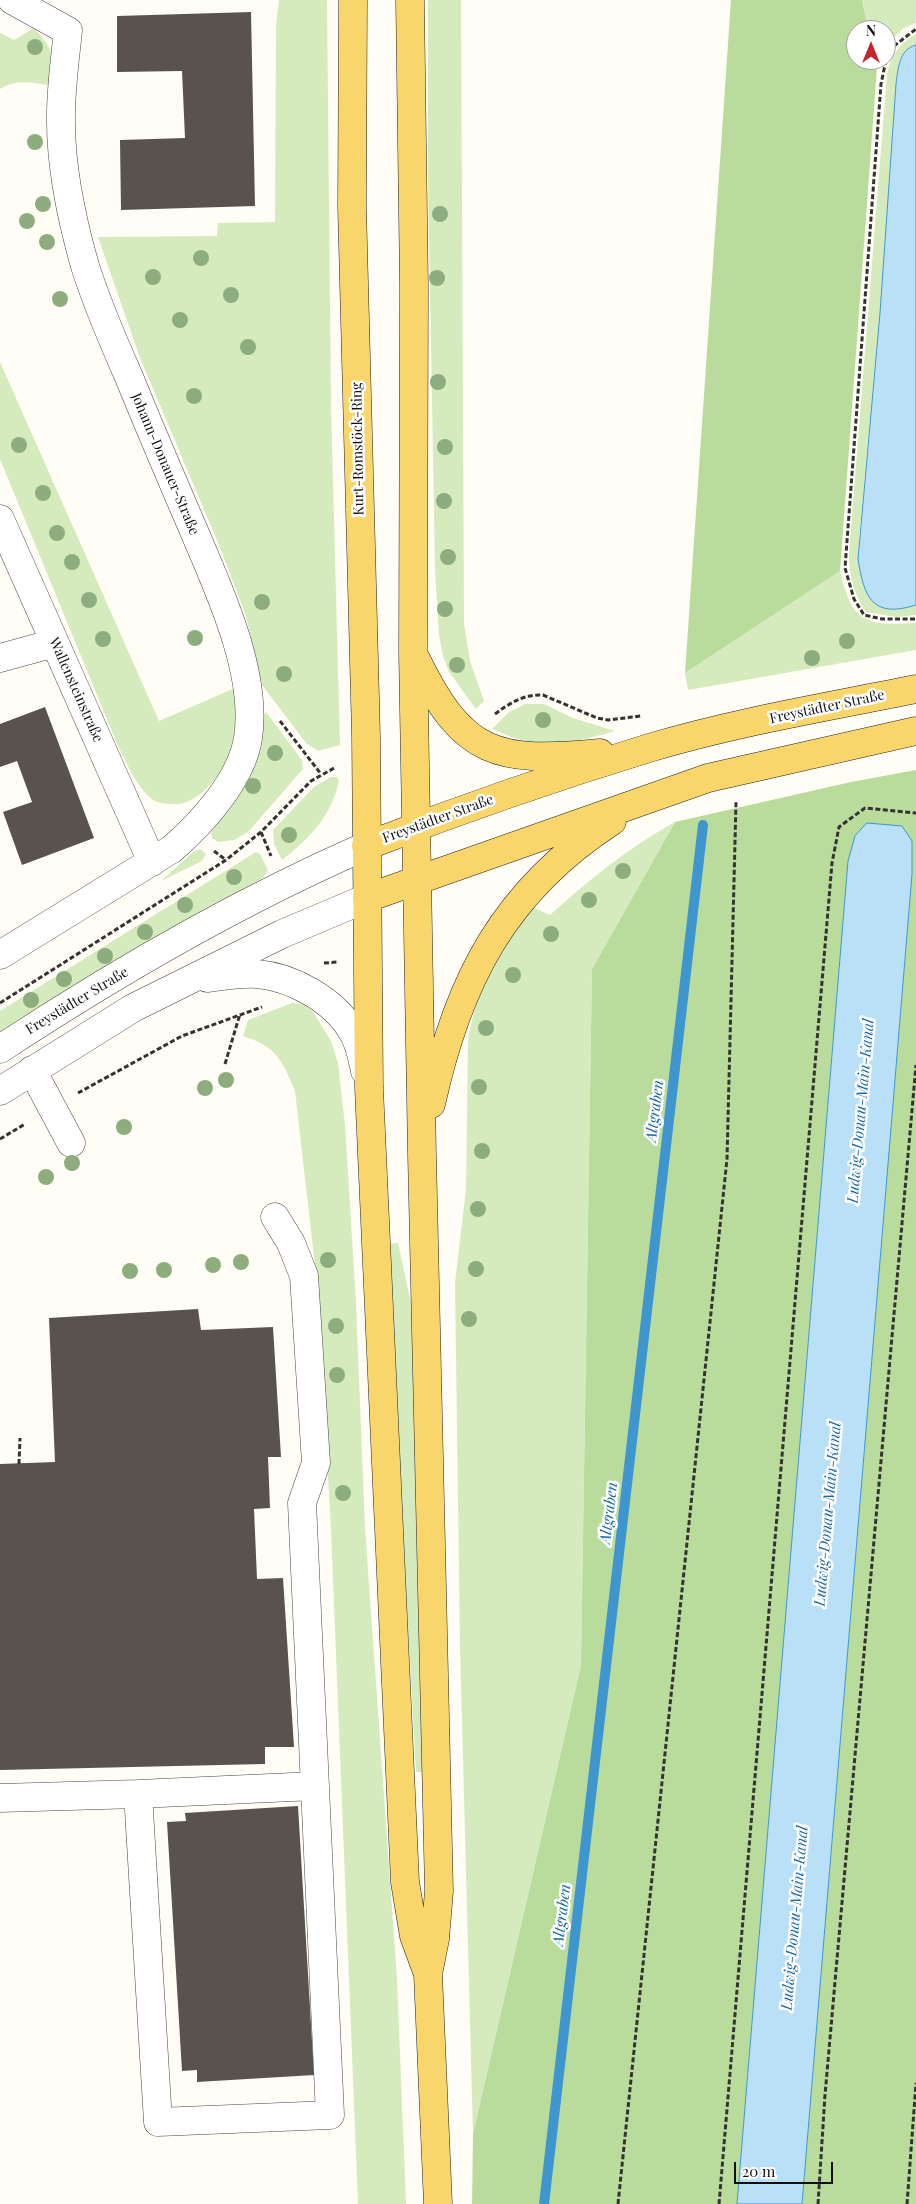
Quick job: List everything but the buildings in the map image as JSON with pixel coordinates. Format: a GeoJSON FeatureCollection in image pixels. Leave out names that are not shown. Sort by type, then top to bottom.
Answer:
{"type":"FeatureCollection","features":[{"type":"Feature","properties":{"kind":"main road","name":"Kurt-Romstöck-Ring"},"geometry":{"type":"LineString","coordinates":[[352,0],[352,207],[366,736],[369,1088],[404,1882],[414,1936],[428,1974]]}},
{"type":"Feature","properties":{"kind":"main road"},"geometry":{"type":"LineString","coordinates":[[410,0],[414,286],[413,653],[422,1155],[439,1890],[436,1939],[428,1974],[438,2204]]}},
{"type":"Feature","properties":{"kind":"main road"},"geometry":{"type":"LineString","coordinates":[[413,653],[431,690],[445,710],[471,737],[486,746],[504,752],[533,757],[650,748]]}},
{"type":"Feature","properties":{"kind":"main road","name":"Freystädter Straße"},"geometry":{"type":"LineString","coordinates":[[366,846],[484,802],[650,748],[745,725],[916,689]]}},
{"type":"Feature","properties":{"kind":"main road"},"geometry":{"type":"LineString","coordinates":[[367,898],[676,788],[737,771],[916,731]]}},
{"type":"Feature","properties":{"kind":"main road"},"geometry":{"type":"LineString","coordinates":[[422,1155],[434,1090],[456,1017],[474,972],[509,913],[529,890],[573,848],[621,815],[676,788]]}},
{"type":"Feature","properties":{"kind":"street","name":"Johann-Donauer-Straße"},"geometry":{"type":"LineString","coordinates":[[0,955],[152,862],[172,849],[190,833],[230,781],[242,760],[248,738],[249,714],[243,668],[223,600],[100,310],[73,222],[66,187],[61,116],[68,32],[12,0]]}},
{"type":"Feature","properties":{"kind":"street","name":"Wallensteinstraße"},"geometry":{"type":"LineString","coordinates":[[0,519],[152,862]]}},
{"type":"Feature","properties":{"kind":"street"},"geometry":{"type":"LineString","coordinates":[[0,658],[55,642]]}},
{"type":"Feature","properties":{"kind":"street","name":"Freystädter Straße"},"geometry":{"type":"LineString","coordinates":[[0,1049],[186,935],[282,884],[366,846]]}},
{"type":"Feature","properties":{"kind":"street"},"geometry":{"type":"LineString","coordinates":[[0,1091],[133,1008],[298,927],[367,898]]}},
{"type":"Feature","properties":{"kind":"street"},"geometry":{"type":"LineString","coordinates":[[184,982],[254,974],[276,978],[310,992],[344,1020],[353,1033],[360,1050],[369,1088]]}},
{"type":"Feature","properties":{"kind":"street"},"geometry":{"type":"LineString","coordinates":[[32,1070],[70,1142]]}},
{"type":"Feature","properties":{"kind":"street"},"geometry":{"type":"LineString","coordinates":[[138,1794],[158,2122],[330,2115],[302,1503],[316,1463],[304,1276],[291,1243],[275,1217]]}},
{"type":"Feature","properties":{"kind":"street"},"geometry":{"type":"LineString","coordinates":[[0,1798],[315,1786]]}},
{"type":"Feature","properties":{"kind":"path"},"geometry":{"type":"LineString","coordinates":[[896,44],[916,29]]}},
{"type":"Feature","properties":{"kind":"path"},"geometry":{"type":"LineString","coordinates":[[885,70],[879,114],[845,568],[859,611],[864,615],[882,619],[916,619]]}},
{"type":"Feature","properties":{"kind":"path"},"geometry":{"type":"LineString","coordinates":[[471,737],[509,703],[534,694],[543,695],[592,716],[608,720],[650,714]]}},
{"type":"Feature","properties":{"kind":"path"},"geometry":{"type":"LineString","coordinates":[[280,720],[321,774]]}},
{"type":"Feature","properties":{"kind":"path"},"geometry":{"type":"LineString","coordinates":[[618,2204],[727,1159],[737,771]]}},
{"type":"Feature","properties":{"kind":"path"},"geometry":{"type":"LineString","coordinates":[[719,2204],[832,862],[839,827],[866,808],[916,813]]}},
{"type":"Feature","properties":{"kind":"path"},"geometry":{"type":"LineString","coordinates":[[0,1003],[226,860]]}},
{"type":"Feature","properties":{"kind":"path"},"geometry":{"type":"LineString","coordinates":[[225,1064],[240,1014]]}},
{"type":"Feature","properties":{"kind":"path"},"geometry":{"type":"LineString","coordinates":[[818,2204],[829,2056],[916,1065]]}},
{"type":"Feature","properties":{"kind":"path"},"geometry":{"type":"LineString","coordinates":[[19,1464],[20,1438]]}},
{"type":"Feature","properties":{"kind":"path"},"geometry":{"type":"LineString","coordinates":[[907,2204],[916,2083]]}},
{"type":"Feature","properties":{"kind":"green space"},"geometry":{"type":"Polygon","coordinates":[[[279,0],[327,0],[331,406],[340,745],[318,751],[306,743],[262,685],[246,616],[219,545],[140,358],[98,237],[217,236],[218,223],[275,222],[276,26],[279,0]]]}},
{"type":"Feature","properties":{"kind":"green space"},"geometry":{"type":"Polygon","coordinates":[[[428,0],[461,0],[464,624],[470,661],[484,701],[476,709],[449,672],[443,656],[439,635],[435,570],[428,174],[428,0]]]}},
{"type":"Feature","properties":{"kind":"green space"},"geometry":{"type":"Polygon","coordinates":[[[731,0],[862,0],[866,20],[846,20],[846,70],[877,70],[840,571],[685,673],[731,0]]]}},
{"type":"Feature","properties":{"kind":"green space"},"geometry":{"type":"Polygon","coordinates":[[[862,0],[916,0],[916,23],[904,28],[896,36],[896,20],[866,20],[862,0]]]}},
{"type":"Feature","properties":{"kind":"green space"},"geometry":{"type":"Polygon","coordinates":[[[34,28],[50,49],[52,55],[53,86],[19,82],[0,89],[0,33],[14,40],[34,28]]]}},
{"type":"Feature","properties":{"kind":"green space"},"geometry":{"type":"Polygon","coordinates":[[[916,34],[916,45],[910,47],[900,60],[896,84],[880,313],[859,540],[877,606],[900,608],[916,605],[916,615],[896,617],[866,612],[853,584],[849,553],[887,74],[888,70],[896,70],[896,53],[905,42],[916,34]]]}},
{"type":"Feature","properties":{"kind":"green space"},"geometry":{"type":"Polygon","coordinates":[[[0,362],[159,721],[235,688],[235,728],[233,741],[224,765],[208,787],[187,802],[169,804],[153,800],[137,782],[118,746],[0,459],[0,362]]]}},
{"type":"Feature","properties":{"kind":"green space"},"geometry":{"type":"Polygon","coordinates":[[[840,571],[850,601],[863,618],[873,622],[916,623],[916,650],[688,690],[685,673],[840,571]]]}},
{"type":"Feature","properties":{"kind":"green space"},"geometry":{"type":"Polygon","coordinates":[[[525,704],[544,704],[573,718],[615,731],[582,740],[553,744],[524,741],[492,729],[509,712],[525,704]]]}},
{"type":"Feature","properties":{"kind":"green space"},"geometry":{"type":"Polygon","coordinates":[[[266,712],[302,760],[303,769],[248,832],[234,840],[218,842],[212,838],[211,832],[239,791],[254,764],[262,734],[263,715],[266,712]]]}},
{"type":"Feature","properties":{"kind":"green space"},"geometry":{"type":"Polygon","coordinates":[[[916,770],[916,2204],[802,2204],[912,874],[848,861],[737,2204],[472,2204],[473,2134],[581,1665],[592,969],[675,822],[851,782],[916,770]]]}},
{"type":"Feature","properties":{"kind":"green space"},"geometry":{"type":"Polygon","coordinates":[[[331,777],[337,777],[339,781],[331,805],[310,835],[282,860],[274,844],[273,830],[315,786],[331,777]]]}},
{"type":"Feature","properties":{"kind":"green space"},"geometry":{"type":"Polygon","coordinates":[[[675,822],[592,969],[581,1665],[473,2134],[460,1647],[455,1283],[466,1189],[468,1043],[476,1005],[491,971],[532,907],[550,915],[610,865],[675,822]]]}},
{"type":"Feature","properties":{"kind":"green space"},"geometry":{"type":"Polygon","coordinates":[[[200,849],[206,854],[202,861],[161,881],[192,853],[200,849]]]}},
{"type":"Feature","properties":{"kind":"green space"},"geometry":{"type":"Polygon","coordinates":[[[256,852],[260,854],[268,870],[264,877],[0,1035],[0,1011],[256,852]]]}},
{"type":"Feature","properties":{"kind":"green space"},"geometry":{"type":"Polygon","coordinates":[[[292,1003],[303,1004],[313,1012],[331,1041],[338,1063],[345,1125],[356,1303],[365,1528],[397,1979],[406,2204],[358,2204],[331,1529],[317,1283],[295,1091],[282,1063],[271,1050],[263,1044],[243,1036],[248,1020],[292,1003]]]}},
{"type":"Feature","properties":{"kind":"green space"},"geometry":{"type":"Polygon","coordinates":[[[398,1243],[413,1312],[427,1772],[416,1772],[387,1244],[398,1243]]]}},
{"type":"Feature","properties":{"kind":"water"},"geometry":{"type":"Polygon","coordinates":[[[916,45],[916,605],[901,609],[889,609],[880,607],[867,594],[858,559],[880,313],[896,84],[900,60],[910,47],[916,45]]]}},
{"type":"Feature","properties":{"kind":"water","name":"Ludwig-Donau-Main-Kanal"},"geometry":{"type":"Polygon","coordinates":[[[867,823],[902,826],[912,841],[912,874],[802,2204],[737,2204],[848,861],[855,836],[867,823]]]}},
{"type":"Feature","properties":{"kind":"waterway","name":"Altgraben"},"geometry":{"type":"LineString","coordinates":[[544,2204],[703,825]]}}]}
